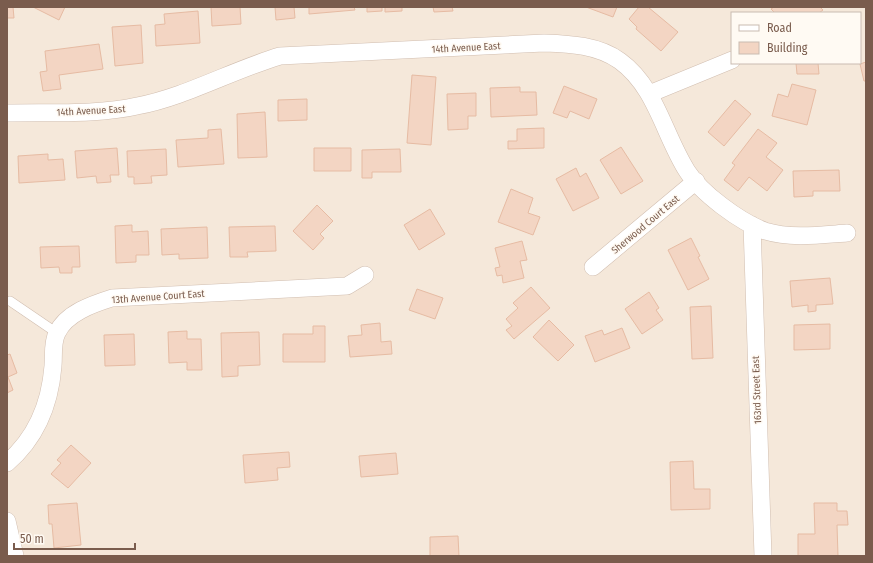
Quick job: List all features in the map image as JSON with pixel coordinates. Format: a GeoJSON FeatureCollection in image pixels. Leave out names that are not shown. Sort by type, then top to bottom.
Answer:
{"type":"FeatureCollection","features":[{"type":"Feature","properties":{"kind":"street","name":"14th Avenue East"},"geometry":{"type":"LineString","coordinates":[[7,113],[115,110],[137,106],[162,100],[255,63],[280,56],[544,43],[591,48],[619,60],[637,76],[649,94],[687,172],[726,210],[766,231],[784,234],[847,233]]}},
{"type":"Feature","properties":{"kind":"street"},"geometry":{"type":"LineString","coordinates":[[649,94],[731,60]]}},
{"type":"Feature","properties":{"kind":"street","name":"Sherwood Court East"},"geometry":{"type":"LineString","coordinates":[[594,267],[696,181]]}},
{"type":"Feature","properties":{"kind":"street","name":"163rd Street East"},"geometry":{"type":"LineString","coordinates":[[752,225],[762,556]]}},
{"type":"Feature","properties":{"kind":"street","name":"13th Avenue Court East"},"geometry":{"type":"LineString","coordinates":[[7,463],[20,451],[44,414],[50,390],[54,344],[57,333],[66,320],[81,310],[97,302],[112,298],[347,286],[364,275]]}},
{"type":"Feature","properties":{"kind":"street"},"geometry":{"type":"LineString","coordinates":[[7,521],[15,556]]}},
{"type":"Feature","properties":{"kind":"lane"},"geometry":{"type":"LineString","coordinates":[[10,301],[57,333]]}},
{"type":"Feature","properties":{"kind":"shaded area"},"geometry":{"type":"Polygon","coordinates":[[[7,7],[866,7],[866,556],[7,556],[7,7]]]}},
{"type":"Feature","properties":{"kind":"building"},"geometry":{"type":"Polygon","coordinates":[[[7,7],[13,7],[14,18],[7,18],[7,7]]]}},
{"type":"Feature","properties":{"kind":"building"},"geometry":{"type":"Polygon","coordinates":[[[33,7],[65,7],[59,20],[33,7]]]}},
{"type":"Feature","properties":{"kind":"building"},"geometry":{"type":"Polygon","coordinates":[[[211,7],[240,7],[241,24],[212,26],[211,7]]]}},
{"type":"Feature","properties":{"kind":"building"},"geometry":{"type":"Polygon","coordinates":[[[275,7],[294,7],[295,18],[276,20],[275,7]]]}},
{"type":"Feature","properties":{"kind":"building"},"geometry":{"type":"Polygon","coordinates":[[[309,7],[354,7],[355,10],[309,14],[309,7]]]}},
{"type":"Feature","properties":{"kind":"building"},"geometry":{"type":"Polygon","coordinates":[[[367,7],[382,7],[382,11],[367,12],[367,7]]]}},
{"type":"Feature","properties":{"kind":"building"},"geometry":{"type":"Polygon","coordinates":[[[385,7],[402,7],[402,11],[385,12],[385,7]]]}},
{"type":"Feature","properties":{"kind":"building"},"geometry":{"type":"Polygon","coordinates":[[[433,7],[452,7],[453,11],[434,12],[433,7]]]}},
{"type":"Feature","properties":{"kind":"building"},"geometry":{"type":"Polygon","coordinates":[[[586,7],[617,7],[613,17],[586,7]]]}},
{"type":"Feature","properties":{"kind":"building"},"geometry":{"type":"Polygon","coordinates":[[[639,7],[648,7],[678,32],[661,51],[636,29],[637,27],[629,19],[639,7]]]}},
{"type":"Feature","properties":{"kind":"building"},"geometry":{"type":"Polygon","coordinates":[[[774,7],[820,7],[823,10],[820,12],[774,12],[771,9],[774,7]]]}},
{"type":"Feature","properties":{"kind":"building"},"geometry":{"type":"Polygon","coordinates":[[[198,11],[200,43],[156,46],[155,25],[165,24],[164,14],[198,11]]]}},
{"type":"Feature","properties":{"kind":"building"},"geometry":{"type":"Polygon","coordinates":[[[141,25],[143,63],[115,66],[112,27],[141,25]]]}},
{"type":"Feature","properties":{"kind":"building"},"geometry":{"type":"Polygon","coordinates":[[[99,44],[103,69],[59,75],[61,89],[43,91],[40,72],[47,71],[45,51],[99,44]]]}},
{"type":"Feature","properties":{"kind":"building"},"geometry":{"type":"Polygon","coordinates":[[[866,62],[866,81],[864,81],[861,64],[866,62]]]}},
{"type":"Feature","properties":{"kind":"building"},"geometry":{"type":"Polygon","coordinates":[[[796,64],[818,64],[819,74],[797,74],[796,64]]]}},
{"type":"Feature","properties":{"kind":"building"},"geometry":{"type":"Polygon","coordinates":[[[412,75],[436,77],[431,145],[407,143],[412,75]]]}},
{"type":"Feature","properties":{"kind":"building"},"geometry":{"type":"Polygon","coordinates":[[[792,84],[816,90],[807,125],[772,116],[778,94],[788,97],[792,84]]]}},
{"type":"Feature","properties":{"kind":"building"},"geometry":{"type":"Polygon","coordinates":[[[564,86],[597,99],[589,119],[570,111],[567,118],[553,113],[564,86]]]}},
{"type":"Feature","properties":{"kind":"building"},"geometry":{"type":"Polygon","coordinates":[[[520,87],[520,92],[536,92],[537,115],[491,117],[490,88],[520,87]]]}},
{"type":"Feature","properties":{"kind":"building"},"geometry":{"type":"Polygon","coordinates":[[[476,93],[476,116],[468,116],[468,129],[448,130],[447,94],[476,93]]]}},
{"type":"Feature","properties":{"kind":"building"},"geometry":{"type":"Polygon","coordinates":[[[307,99],[307,120],[278,121],[278,100],[307,99]]]}},
{"type":"Feature","properties":{"kind":"building"},"geometry":{"type":"Polygon","coordinates":[[[735,100],[751,114],[724,146],[708,132],[735,100]]]}},
{"type":"Feature","properties":{"kind":"building"},"geometry":{"type":"Polygon","coordinates":[[[265,112],[267,157],[238,158],[237,114],[265,112]]]}},
{"type":"Feature","properties":{"kind":"building"},"geometry":{"type":"Polygon","coordinates":[[[544,128],[544,148],[508,149],[508,141],[517,141],[517,129],[544,128]]]}},
{"type":"Feature","properties":{"kind":"building"},"geometry":{"type":"Polygon","coordinates":[[[221,129],[224,164],[178,167],[176,140],[208,138],[208,130],[221,129]]]}},
{"type":"Feature","properties":{"kind":"building"},"geometry":{"type":"Polygon","coordinates":[[[758,129],[777,143],[766,157],[783,170],[767,191],[749,177],[738,191],[724,180],[735,165],[732,163],[758,129]]]}},
{"type":"Feature","properties":{"kind":"building"},"geometry":{"type":"Polygon","coordinates":[[[621,147],[643,181],[621,194],[600,160],[621,147]]]}},
{"type":"Feature","properties":{"kind":"building"},"geometry":{"type":"Polygon","coordinates":[[[117,148],[119,175],[110,175],[111,182],[97,183],[96,176],[77,178],[75,151],[117,148]]]}},
{"type":"Feature","properties":{"kind":"building"},"geometry":{"type":"Polygon","coordinates":[[[314,148],[351,148],[351,171],[314,171],[314,148]]]}},
{"type":"Feature","properties":{"kind":"building"},"geometry":{"type":"Polygon","coordinates":[[[166,149],[167,175],[151,176],[152,183],[134,184],[134,177],[128,177],[127,151],[166,149]]]}},
{"type":"Feature","properties":{"kind":"building"},"geometry":{"type":"Polygon","coordinates":[[[400,149],[401,172],[372,172],[372,178],[362,178],[362,150],[400,149]]]}},
{"type":"Feature","properties":{"kind":"building"},"geometry":{"type":"Polygon","coordinates":[[[48,154],[48,160],[63,159],[65,180],[19,183],[18,156],[48,154]]]}},
{"type":"Feature","properties":{"kind":"building"},"geometry":{"type":"Polygon","coordinates":[[[576,168],[580,177],[586,173],[599,198],[573,211],[556,179],[576,168]]]}},
{"type":"Feature","properties":{"kind":"building"},"geometry":{"type":"Polygon","coordinates":[[[839,170],[840,191],[813,191],[813,196],[794,197],[793,171],[839,170]]]}},
{"type":"Feature","properties":{"kind":"building"},"geometry":{"type":"Polygon","coordinates":[[[511,189],[533,198],[528,213],[540,217],[533,235],[498,222],[511,189]]]}},
{"type":"Feature","properties":{"kind":"building"},"geometry":{"type":"Polygon","coordinates":[[[317,205],[333,221],[320,234],[324,238],[313,250],[293,231],[317,205]]]}},
{"type":"Feature","properties":{"kind":"building"},"geometry":{"type":"Polygon","coordinates":[[[430,209],[445,234],[419,250],[404,225],[430,209]]]}},
{"type":"Feature","properties":{"kind":"building"},"geometry":{"type":"Polygon","coordinates":[[[132,225],[132,232],[148,231],[149,255],[136,255],[136,262],[116,263],[115,226],[132,225]]]}},
{"type":"Feature","properties":{"kind":"building"},"geometry":{"type":"Polygon","coordinates":[[[275,226],[276,251],[247,252],[248,257],[230,257],[229,227],[275,226]]]}},
{"type":"Feature","properties":{"kind":"building"},"geometry":{"type":"Polygon","coordinates":[[[207,227],[208,258],[179,259],[179,254],[162,255],[161,229],[207,227]]]}},
{"type":"Feature","properties":{"kind":"building"},"geometry":{"type":"Polygon","coordinates":[[[691,238],[700,256],[698,257],[709,279],[688,290],[668,250],[691,238]]]}},
{"type":"Feature","properties":{"kind":"building"},"geometry":{"type":"Polygon","coordinates":[[[522,241],[527,260],[520,261],[524,278],[503,283],[502,275],[497,276],[495,268],[500,267],[495,248],[522,241]]]}},
{"type":"Feature","properties":{"kind":"building"},"geometry":{"type":"Polygon","coordinates":[[[79,246],[80,267],[72,267],[72,273],[60,273],[59,267],[41,268],[40,247],[79,246]]]}},
{"type":"Feature","properties":{"kind":"building"},"geometry":{"type":"Polygon","coordinates":[[[830,278],[833,304],[816,305],[816,311],[808,312],[808,305],[792,307],[790,281],[830,278]]]}},
{"type":"Feature","properties":{"kind":"building"},"geometry":{"type":"Polygon","coordinates":[[[531,287],[550,308],[514,339],[506,330],[512,326],[506,319],[518,308],[513,303],[531,287]]]}},
{"type":"Feature","properties":{"kind":"building"},"geometry":{"type":"Polygon","coordinates":[[[417,289],[443,298],[435,319],[409,310],[417,289]]]}},
{"type":"Feature","properties":{"kind":"building"},"geometry":{"type":"Polygon","coordinates":[[[649,292],[659,308],[656,310],[663,320],[642,334],[625,309],[649,292]]]}},
{"type":"Feature","properties":{"kind":"building"},"geometry":{"type":"Polygon","coordinates":[[[711,306],[713,358],[692,359],[690,307],[711,306]]]}},
{"type":"Feature","properties":{"kind":"building"},"geometry":{"type":"Polygon","coordinates":[[[549,320],[574,345],[558,361],[533,337],[549,320]]]}},
{"type":"Feature","properties":{"kind":"building"},"geometry":{"type":"Polygon","coordinates":[[[380,323],[381,342],[391,341],[392,354],[350,357],[348,336],[362,335],[361,325],[380,323]]]}},
{"type":"Feature","properties":{"kind":"building"},"geometry":{"type":"Polygon","coordinates":[[[830,324],[830,349],[794,350],[794,325],[830,324]]]}},
{"type":"Feature","properties":{"kind":"building"},"geometry":{"type":"Polygon","coordinates":[[[313,326],[325,326],[325,362],[283,362],[283,334],[313,334],[313,326]]]}},
{"type":"Feature","properties":{"kind":"building"},"geometry":{"type":"Polygon","coordinates":[[[622,328],[630,348],[595,362],[585,336],[602,330],[604,335],[622,328]]]}},
{"type":"Feature","properties":{"kind":"building"},"geometry":{"type":"Polygon","coordinates":[[[187,331],[187,339],[201,339],[202,370],[187,370],[187,362],[169,363],[168,332],[187,331]]]}},
{"type":"Feature","properties":{"kind":"building"},"geometry":{"type":"Polygon","coordinates":[[[259,332],[260,365],[238,366],[238,376],[222,377],[221,333],[259,332]]]}},
{"type":"Feature","properties":{"kind":"building"},"geometry":{"type":"Polygon","coordinates":[[[134,334],[135,365],[105,366],[104,335],[134,334]]]}},
{"type":"Feature","properties":{"kind":"building"},"geometry":{"type":"Polygon","coordinates":[[[10,354],[17,373],[8,377],[13,390],[7,393],[7,355],[10,354]]]}},
{"type":"Feature","properties":{"kind":"building"},"geometry":{"type":"Polygon","coordinates":[[[71,445],[91,463],[68,488],[51,474],[61,463],[57,460],[71,445]]]}},
{"type":"Feature","properties":{"kind":"building"},"geometry":{"type":"Polygon","coordinates":[[[289,452],[290,467],[277,468],[278,480],[245,483],[243,455],[289,452]]]}},
{"type":"Feature","properties":{"kind":"building"},"geometry":{"type":"Polygon","coordinates":[[[396,453],[398,474],[361,477],[359,456],[396,453]]]}},
{"type":"Feature","properties":{"kind":"building"},"geometry":{"type":"Polygon","coordinates":[[[693,461],[694,489],[710,489],[710,509],[671,510],[670,462],[693,461]]]}},
{"type":"Feature","properties":{"kind":"building"},"geometry":{"type":"Polygon","coordinates":[[[77,503],[81,545],[54,548],[52,524],[49,524],[48,505],[77,503]]]}},
{"type":"Feature","properties":{"kind":"building"},"geometry":{"type":"Polygon","coordinates":[[[814,503],[837,503],[837,511],[847,511],[848,525],[837,525],[838,556],[798,556],[798,534],[815,534],[814,503]]]}},
{"type":"Feature","properties":{"kind":"building"},"geometry":{"type":"Polygon","coordinates":[[[458,536],[459,556],[430,556],[430,537],[458,536]]]}}]}
